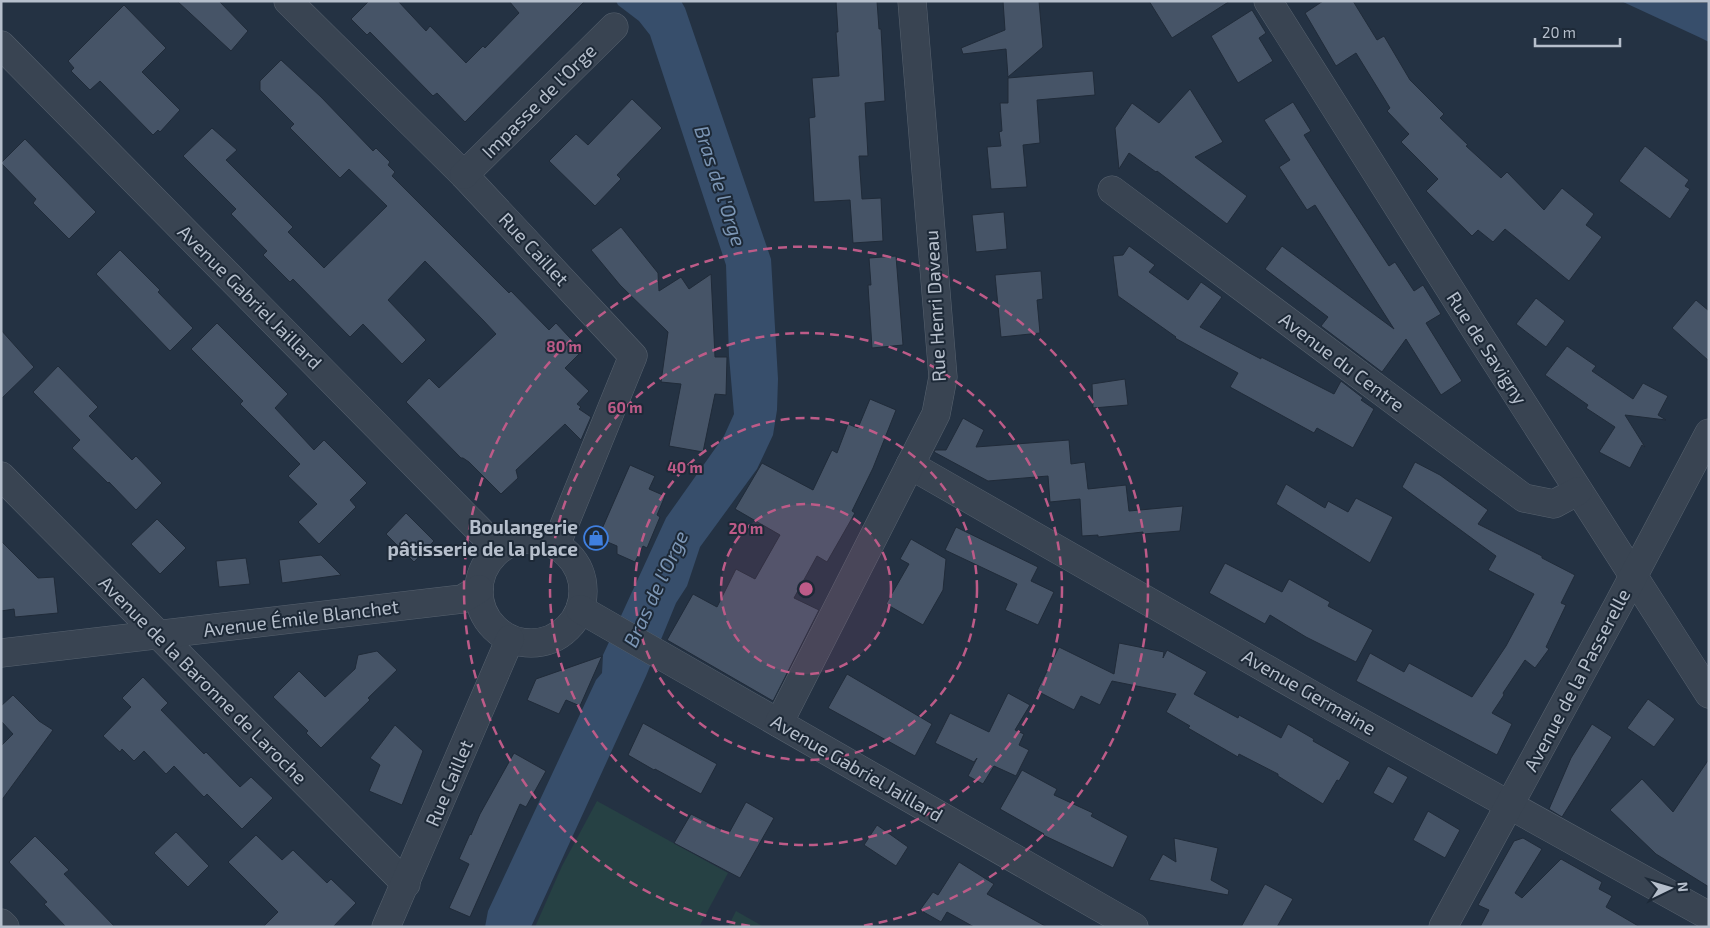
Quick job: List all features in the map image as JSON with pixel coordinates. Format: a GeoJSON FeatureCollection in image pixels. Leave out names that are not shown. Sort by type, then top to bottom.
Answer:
{"type":"FeatureCollection","features":[{"type":"Feature","properties":{"kind":"street","name":"Rue Caillet"},"geometry":{"type":"LineString","coordinates":[[288,1],[464,174],[633,356],[556,545]]}},
{"type":"Feature","properties":{"kind":"street","name":"Rue Henri Daveau"},"geometry":{"type":"LineString","coordinates":[[779,723],[936,414],[943,377],[912,1]]}},
{"type":"Feature","properties":{"kind":"street","name":"Rue de Savigny"},"geometry":{"type":"LineString","coordinates":[[1268,1],[1578,491],[1634,574],[1709,694]]}},
{"type":"Feature","properties":{"kind":"street","name":"Impasse de l'Orge"},"geometry":{"type":"LineString","coordinates":[[464,174],[614,27]]}},
{"type":"Feature","properties":{"kind":"street","name":"Avenue Gabriel Jaillard"},"geometry":{"type":"LineString","coordinates":[[1,45],[498,549]]}},
{"type":"Feature","properties":{"kind":"street","name":"Avenue du Centre"},"geometry":{"type":"LineString","coordinates":[[1112,190],[1524,498],[1554,504],[1578,491]]}},
{"type":"Feature","properties":{"kind":"street","name":"Avenue de la Passerelle"},"geometry":{"type":"LineString","coordinates":[[1443,927],[1709,433]]}},
{"type":"Feature","properties":{"kind":"street","name":"Avenue Germaine"},"geometry":{"type":"LineString","coordinates":[[910,465],[1509,806],[1709,916]]}},
{"type":"Feature","properties":{"kind":"street","name":"Avenue de la Baronne de Laroche"},"geometry":{"type":"LineString","coordinates":[[1,476],[406,884]]}},
{"type":"Feature","properties":{"kind":"street"},"geometry":{"type":"LineString","coordinates":[[526,538],[542,539],[556,545],[568,554],[577,566],[582,580],[583,595],[580,609],[572,624],[559,635],[543,642],[527,643],[510,639],[497,631],[486,619],[480,604],[481,574],[488,560],[498,549],[511,542],[526,538]]}},
{"type":"Feature","properties":{"kind":"street","name":"Avenue Émile Blanchet"},"geometry":{"type":"LineString","coordinates":[[1,653],[462,599],[479,589]]}},
{"type":"Feature","properties":{"kind":"street","name":"Avenue Gabriel Jaillard"},"geometry":{"type":"LineString","coordinates":[[580,609],[1134,927]]}},
{"type":"Feature","properties":{"kind":"street","name":"Rue Caillet"},"geometry":{"type":"LineString","coordinates":[[386,927],[510,639]]}},
{"type":"Feature","properties":{"kind":"street"},"geometry":{"type":"LineString","coordinates":[[1,923],[5,927]]}},
{"type":"Feature","properties":{"kind":"green space"},"geometry":{"type":"Polygon","coordinates":[[[597,801],[728,873],[699,927],[535,927],[562,866],[597,801]]]}},
{"type":"Feature","properties":{"kind":"green space"},"geometry":{"type":"Polygon","coordinates":[[[736,911],[764,927],[728,927],[736,911]]]}},
{"type":"Feature","properties":{"kind":"water","name":"Bras de l'Orge"},"geometry":{"type":"Polygon","coordinates":[[[616,1],[681,1],[685,8],[771,259],[778,379],[777,410],[773,435],[757,469],[700,547],[687,586],[676,603],[646,676],[531,927],[485,927],[488,911],[596,680],[602,673],[603,655],[666,518],[724,436],[734,414],[729,356],[726,265],[650,35],[639,21],[618,5],[616,1]]]}},
{"type":"Feature","properties":{"kind":"water"},"geometry":{"type":"Polygon","coordinates":[[[1621,1],[1709,3],[1709,42],[1701,38],[1621,1]]]}},
{"type":"Feature","properties":{"kind":"building"},"geometry":{"type":"Polygon","coordinates":[[[177,1],[219,1],[248,31],[231,51],[177,1]]]}},
{"type":"Feature","properties":{"kind":"building"},"geometry":{"type":"Polygon","coordinates":[[[369,1],[398,1],[426,31],[430,26],[466,63],[483,46],[485,48],[519,13],[509,1],[585,1],[465,122],[437,93],[433,96],[370,32],[367,35],[351,19],[369,1]]]}},
{"type":"Feature","properties":{"kind":"building"},"geometry":{"type":"Polygon","coordinates":[[[836,1],[877,1],[879,29],[881,29],[885,101],[865,103],[868,156],[859,156],[862,199],[881,198],[883,241],[853,243],[850,200],[814,202],[809,118],[815,117],[812,78],[839,76],[836,1]]]}},
{"type":"Feature","properties":{"kind":"building"},"geometry":{"type":"Polygon","coordinates":[[[1003,1],[1039,1],[1043,47],[1008,77],[1006,49],[963,54],[961,48],[1005,30],[1003,1]]]}},
{"type":"Feature","properties":{"kind":"building"},"geometry":{"type":"Polygon","coordinates":[[[1149,1],[1230,1],[1172,38],[1149,1]]]}},
{"type":"Feature","properties":{"kind":"building"},"geometry":{"type":"Polygon","coordinates":[[[1323,1],[1353,1],[1377,40],[1384,36],[1410,80],[1444,114],[1440,118],[1468,145],[1466,146],[1501,178],[1507,172],[1544,210],[1562,188],[1594,214],[1586,225],[1602,237],[1569,281],[1505,229],[1493,242],[1478,230],[1472,236],[1426,191],[1438,179],[1401,142],[1409,134],[1387,111],[1390,108],[1356,53],[1336,66],[1305,13],[1323,1]]]}},
{"type":"Feature","properties":{"kind":"building"},"geometry":{"type":"Polygon","coordinates":[[[124,5],[166,48],[142,72],[180,110],[160,132],[158,130],[153,135],[100,81],[90,90],[71,71],[74,68],[68,61],[124,5]]]}},
{"type":"Feature","properties":{"kind":"building"},"geometry":{"type":"Polygon","coordinates":[[[1252,10],[1266,33],[1259,38],[1273,61],[1238,83],[1211,36],[1252,10]]]}},
{"type":"Feature","properties":{"kind":"building"},"geometry":{"type":"Polygon","coordinates":[[[281,60],[321,97],[373,151],[376,148],[390,162],[388,165],[395,172],[392,176],[509,293],[511,291],[549,330],[556,323],[582,351],[565,368],[589,391],[577,404],[581,407],[579,409],[591,417],[581,440],[565,424],[516,470],[518,478],[501,494],[469,462],[461,458],[406,402],[429,378],[439,388],[496,334],[483,320],[425,261],[388,300],[426,340],[402,364],[363,324],[350,337],[293,279],[290,282],[263,255],[267,251],[231,214],[236,209],[183,156],[212,128],[237,150],[226,160],[293,227],[288,232],[324,268],[387,206],[349,169],[340,178],[290,128],[294,124],[260,90],[260,81],[281,60]]]}},
{"type":"Feature","properties":{"kind":"building"},"geometry":{"type":"Polygon","coordinates":[[[1093,71],[1095,95],[1037,100],[1040,143],[1023,145],[1027,187],[991,189],[987,147],[1001,146],[999,132],[1002,131],[1000,103],[1008,103],[1008,78],[1093,71]]]}},
{"type":"Feature","properties":{"kind":"building"},"geometry":{"type":"Polygon","coordinates":[[[1190,89],[1223,142],[1195,157],[1247,196],[1227,224],[1157,171],[1129,153],[1119,169],[1115,128],[1132,103],[1159,123],[1190,89]]]}},
{"type":"Feature","properties":{"kind":"building"},"geometry":{"type":"Polygon","coordinates":[[[632,99],[662,128],[617,175],[621,179],[595,206],[549,161],[576,134],[588,145],[632,99]]]}},
{"type":"Feature","properties":{"kind":"building"},"geometry":{"type":"Polygon","coordinates":[[[1293,102],[1311,131],[1304,135],[1389,266],[1395,262],[1414,291],[1423,285],[1441,314],[1426,323],[1462,381],[1441,395],[1406,339],[1382,372],[1321,326],[1328,317],[1265,269],[1282,246],[1394,329],[1315,205],[1307,210],[1279,167],[1290,160],[1264,120],[1293,102]]]}},
{"type":"Feature","properties":{"kind":"building"},"geometry":{"type":"Polygon","coordinates":[[[25,139],[96,212],[69,239],[33,203],[36,199],[1,163],[25,139]]]}},
{"type":"Feature","properties":{"kind":"building"},"geometry":{"type":"Polygon","coordinates":[[[1645,146],[1689,180],[1685,186],[1690,189],[1670,219],[1619,181],[1645,146]]]}},
{"type":"Feature","properties":{"kind":"building"},"geometry":{"type":"Polygon","coordinates":[[[1004,212],[1007,249],[976,252],[972,215],[1004,212]]]}},
{"type":"Feature","properties":{"kind":"building"},"geometry":{"type":"Polygon","coordinates":[[[621,227],[658,273],[659,291],[681,277],[689,289],[711,274],[715,357],[727,357],[726,395],[715,394],[703,452],[669,446],[681,384],[661,382],[668,332],[620,285],[591,250],[621,227]]]}},
{"type":"Feature","properties":{"kind":"building"},"geometry":{"type":"Polygon","coordinates":[[[1129,246],[1155,265],[1149,272],[1188,300],[1201,282],[1222,297],[1200,327],[1334,394],[1341,381],[1363,398],[1361,400],[1374,409],[1353,448],[1317,428],[1314,433],[1230,387],[1238,373],[1175,338],[1118,296],[1113,256],[1123,255],[1129,246]]]}},
{"type":"Feature","properties":{"kind":"building"},"geometry":{"type":"Polygon","coordinates":[[[120,250],[160,290],[158,292],[193,328],[170,351],[96,274],[120,250]]]}},
{"type":"Feature","properties":{"kind":"building"},"geometry":{"type":"Polygon","coordinates":[[[896,256],[903,345],[872,348],[868,285],[871,285],[869,258],[896,256]]]}},
{"type":"Feature","properties":{"kind":"building"},"geometry":{"type":"Polygon","coordinates":[[[1041,271],[1043,299],[1037,300],[1040,333],[1001,337],[995,275],[1041,271]]]}},
{"type":"Feature","properties":{"kind":"building"},"geometry":{"type":"Polygon","coordinates":[[[1536,298],[1565,321],[1546,347],[1516,324],[1536,298]]]}},
{"type":"Feature","properties":{"kind":"building"},"geometry":{"type":"Polygon","coordinates":[[[1696,300],[1709,311],[1709,361],[1672,328],[1696,300]]]}},
{"type":"Feature","properties":{"kind":"building"},"geometry":{"type":"Polygon","coordinates":[[[217,323],[288,394],[275,408],[314,450],[324,440],[367,483],[350,500],[356,507],[319,544],[298,522],[317,504],[288,476],[300,464],[240,404],[243,401],[191,349],[217,323]]]}},
{"type":"Feature","properties":{"kind":"building"},"geometry":{"type":"Polygon","coordinates":[[[1,330],[34,367],[1,399],[1,330]]]}},
{"type":"Feature","properties":{"kind":"building"},"geometry":{"type":"Polygon","coordinates":[[[1567,346],[1596,366],[1592,371],[1633,399],[1643,383],[1668,396],[1658,415],[1666,420],[1625,415],[1645,447],[1642,445],[1630,468],[1599,452],[1615,427],[1586,408],[1588,405],[1545,375],[1567,346]]]}},
{"type":"Feature","properties":{"kind":"building"},"geometry":{"type":"Polygon","coordinates":[[[58,366],[98,407],[89,416],[132,460],[136,456],[162,483],[136,510],[72,448],[80,440],[33,392],[58,366]]]}},
{"type":"Feature","properties":{"kind":"building"},"geometry":{"type":"Polygon","coordinates":[[[1125,379],[1128,405],[1093,408],[1092,384],[1125,379]]]}},
{"type":"Feature","properties":{"kind":"building"},"geometry":{"type":"Polygon","coordinates":[[[870,399],[896,410],[873,468],[852,511],[855,513],[827,562],[817,556],[794,598],[819,610],[773,701],[667,640],[693,594],[717,607],[736,569],[755,579],[780,535],[735,509],[762,463],[813,490],[832,450],[837,453],[848,424],[858,428],[870,399]]]}},
{"type":"Feature","properties":{"kind":"building"},"geometry":{"type":"Polygon","coordinates":[[[963,418],[984,430],[976,447],[1069,440],[1071,464],[1085,462],[1088,489],[1126,485],[1129,511],[1183,506],[1180,531],[1143,534],[1143,532],[1098,537],[1098,535],[1082,536],[1080,499],[1050,502],[1048,476],[988,481],[934,452],[935,450],[946,450],[963,418]]]}},
{"type":"Feature","properties":{"kind":"building"},"geometry":{"type":"Polygon","coordinates":[[[1415,462],[1440,475],[1488,510],[1478,524],[1575,575],[1561,603],[1566,605],[1546,647],[1549,649],[1535,668],[1525,660],[1492,713],[1512,724],[1497,755],[1356,681],[1370,653],[1404,672],[1409,663],[1472,697],[1506,646],[1534,594],[1488,570],[1496,556],[1402,487],[1415,462]]]}},
{"type":"Feature","properties":{"kind":"building"},"geometry":{"type":"Polygon","coordinates":[[[630,465],[655,476],[649,489],[665,496],[657,515],[660,517],[647,548],[643,546],[635,562],[617,554],[617,546],[598,538],[630,465]]]}},
{"type":"Feature","properties":{"kind":"building"},"geometry":{"type":"Polygon","coordinates":[[[1286,484],[1325,508],[1328,501],[1348,512],[1356,498],[1393,517],[1370,563],[1276,504],[1286,484]]]}},
{"type":"Feature","properties":{"kind":"building"},"geometry":{"type":"Polygon","coordinates":[[[406,513],[434,541],[414,562],[386,534],[406,513]]]}},
{"type":"Feature","properties":{"kind":"building"},"geometry":{"type":"Polygon","coordinates":[[[157,519],[186,548],[160,574],[131,544],[157,519]]]}},
{"type":"Feature","properties":{"kind":"building"},"geometry":{"type":"Polygon","coordinates":[[[956,527],[1038,567],[1031,581],[1054,592],[1038,625],[1005,610],[1017,584],[945,550],[956,527]]]}},
{"type":"Feature","properties":{"kind":"building"},"geometry":{"type":"Polygon","coordinates":[[[911,539],[946,559],[943,590],[923,625],[886,604],[909,564],[900,559],[911,539]]]}},
{"type":"Feature","properties":{"kind":"building"},"geometry":{"type":"Polygon","coordinates":[[[1,541],[38,578],[54,577],[58,613],[15,617],[14,609],[1,611],[1,541]]]}},
{"type":"Feature","properties":{"kind":"building"},"geometry":{"type":"Polygon","coordinates":[[[321,555],[341,575],[282,583],[279,560],[321,555]]]}},
{"type":"Feature","properties":{"kind":"building"},"geometry":{"type":"Polygon","coordinates":[[[246,558],[250,584],[219,587],[216,561],[246,558]]]}},
{"type":"Feature","properties":{"kind":"building"},"geometry":{"type":"Polygon","coordinates":[[[1225,563],[1282,592],[1289,579],[1330,602],[1328,606],[1373,630],[1356,662],[1306,637],[1270,615],[1265,624],[1209,593],[1225,563]]]}},
{"type":"Feature","properties":{"kind":"building"},"geometry":{"type":"Polygon","coordinates":[[[1119,643],[1164,652],[1163,658],[1167,650],[1207,672],[1194,694],[1238,718],[1239,715],[1281,738],[1288,724],[1350,762],[1323,804],[1278,776],[1278,774],[1239,754],[1238,757],[1188,728],[1190,726],[1166,712],[1176,694],[1112,681],[1100,705],[1081,696],[1074,710],[1037,691],[1059,647],[1114,674],[1119,643]]]}},
{"type":"Feature","properties":{"kind":"building"},"geometry":{"type":"Polygon","coordinates":[[[377,651],[397,670],[368,698],[370,700],[321,748],[306,733],[308,731],[273,697],[299,671],[325,697],[355,669],[358,655],[377,651]]]}},
{"type":"Feature","properties":{"kind":"building"},"geometry":{"type":"Polygon","coordinates":[[[602,656],[580,706],[566,700],[559,714],[527,700],[536,679],[602,656]]]}},
{"type":"Feature","properties":{"kind":"building"},"geometry":{"type":"Polygon","coordinates":[[[847,674],[932,724],[915,756],[828,708],[847,674]]]}},
{"type":"Feature","properties":{"kind":"building"},"geometry":{"type":"Polygon","coordinates":[[[143,677],[168,703],[161,710],[204,754],[206,752],[240,787],[251,777],[273,798],[242,829],[207,794],[204,797],[174,766],[166,774],[144,751],[134,761],[122,749],[120,752],[103,736],[131,707],[122,698],[143,677]]]}},
{"type":"Feature","properties":{"kind":"building"},"geometry":{"type":"Polygon","coordinates":[[[1008,693],[1030,705],[1015,730],[1024,734],[1019,745],[1029,750],[1016,776],[994,766],[983,784],[968,776],[977,758],[974,762],[935,743],[950,713],[989,732],[1008,693]]]}},
{"type":"Feature","properties":{"kind":"building"},"geometry":{"type":"Polygon","coordinates":[[[13,695],[39,721],[53,730],[1,801],[1,746],[13,734],[1,721],[1,706],[13,695]]]}},
{"type":"Feature","properties":{"kind":"building"},"geometry":{"type":"Polygon","coordinates":[[[1648,699],[1675,719],[1654,747],[1627,728],[1648,699]]]}},
{"type":"Feature","properties":{"kind":"building"},"geometry":{"type":"Polygon","coordinates":[[[643,723],[717,764],[701,794],[628,755],[643,723]]]}},
{"type":"Feature","properties":{"kind":"building"},"geometry":{"type":"Polygon","coordinates":[[[1592,724],[1612,737],[1562,817],[1549,809],[1571,758],[1592,724]]]}},
{"type":"Feature","properties":{"kind":"building"},"geometry":{"type":"Polygon","coordinates":[[[395,725],[423,751],[402,805],[369,791],[380,765],[370,758],[395,725]]]}},
{"type":"Feature","properties":{"kind":"building"},"geometry":{"type":"Polygon","coordinates":[[[514,753],[546,771],[526,807],[520,804],[470,917],[449,908],[469,864],[459,859],[480,814],[514,753]]]}},
{"type":"Feature","properties":{"kind":"building"},"geometry":{"type":"Polygon","coordinates":[[[1709,759],[1709,887],[1656,854],[1610,810],[1642,779],[1673,812],[1709,759]]]}},
{"type":"Feature","properties":{"kind":"building"},"geometry":{"type":"Polygon","coordinates":[[[1388,766],[1408,777],[1393,804],[1373,793],[1388,766]]]}},
{"type":"Feature","properties":{"kind":"building"},"geometry":{"type":"Polygon","coordinates":[[[1022,770],[1057,789],[1054,795],[1093,813],[1091,816],[1128,836],[1113,868],[1043,835],[1000,809],[1022,770]]]}},
{"type":"Feature","properties":{"kind":"building"},"geometry":{"type":"Polygon","coordinates":[[[746,802],[774,818],[740,878],[674,843],[691,814],[729,833],[746,802]]]}},
{"type":"Feature","properties":{"kind":"building"},"geometry":{"type":"Polygon","coordinates":[[[1428,811],[1460,830],[1445,858],[1413,840],[1428,811]]]}},
{"type":"Feature","properties":{"kind":"building"},"geometry":{"type":"Polygon","coordinates":[[[877,825],[908,847],[896,866],[864,845],[877,825]]]}},
{"type":"Feature","properties":{"kind":"building"},"geometry":{"type":"Polygon","coordinates":[[[176,832],[209,866],[188,887],[154,853],[176,832]]]}},
{"type":"Feature","properties":{"kind":"building"},"geometry":{"type":"Polygon","coordinates":[[[256,835],[282,860],[293,850],[327,883],[331,879],[356,903],[333,927],[263,927],[278,912],[228,862],[256,835]]]}},
{"type":"Feature","properties":{"kind":"building"},"geometry":{"type":"Polygon","coordinates":[[[35,836],[69,870],[64,874],[115,927],[66,927],[44,904],[47,902],[9,862],[35,836]]]}},
{"type":"Feature","properties":{"kind":"building"},"geometry":{"type":"Polygon","coordinates":[[[1174,838],[1218,848],[1211,880],[1229,890],[1228,895],[1149,880],[1163,854],[1176,862],[1174,838]]]}},
{"type":"Feature","properties":{"kind":"building"},"geometry":{"type":"Polygon","coordinates":[[[1523,838],[1542,849],[1515,893],[1522,898],[1561,859],[1602,882],[1599,889],[1612,896],[1606,907],[1640,927],[1480,927],[1489,910],[1478,905],[1514,841],[1523,838]]]}},
{"type":"Feature","properties":{"kind":"building"},"geometry":{"type":"Polygon","coordinates":[[[959,862],[994,884],[987,894],[1047,927],[974,927],[947,912],[941,922],[920,910],[933,892],[938,895],[959,862]]]}},
{"type":"Feature","properties":{"kind":"building"},"geometry":{"type":"Polygon","coordinates":[[[1265,884],[1293,899],[1277,927],[1241,927],[1265,884]]]}},
{"type":"Feature","properties":{"kind":"place","name":"Boulangerie pâtisserie de la place"},"geometry":{"type":"Point","coordinates":[596,538]}}]}
